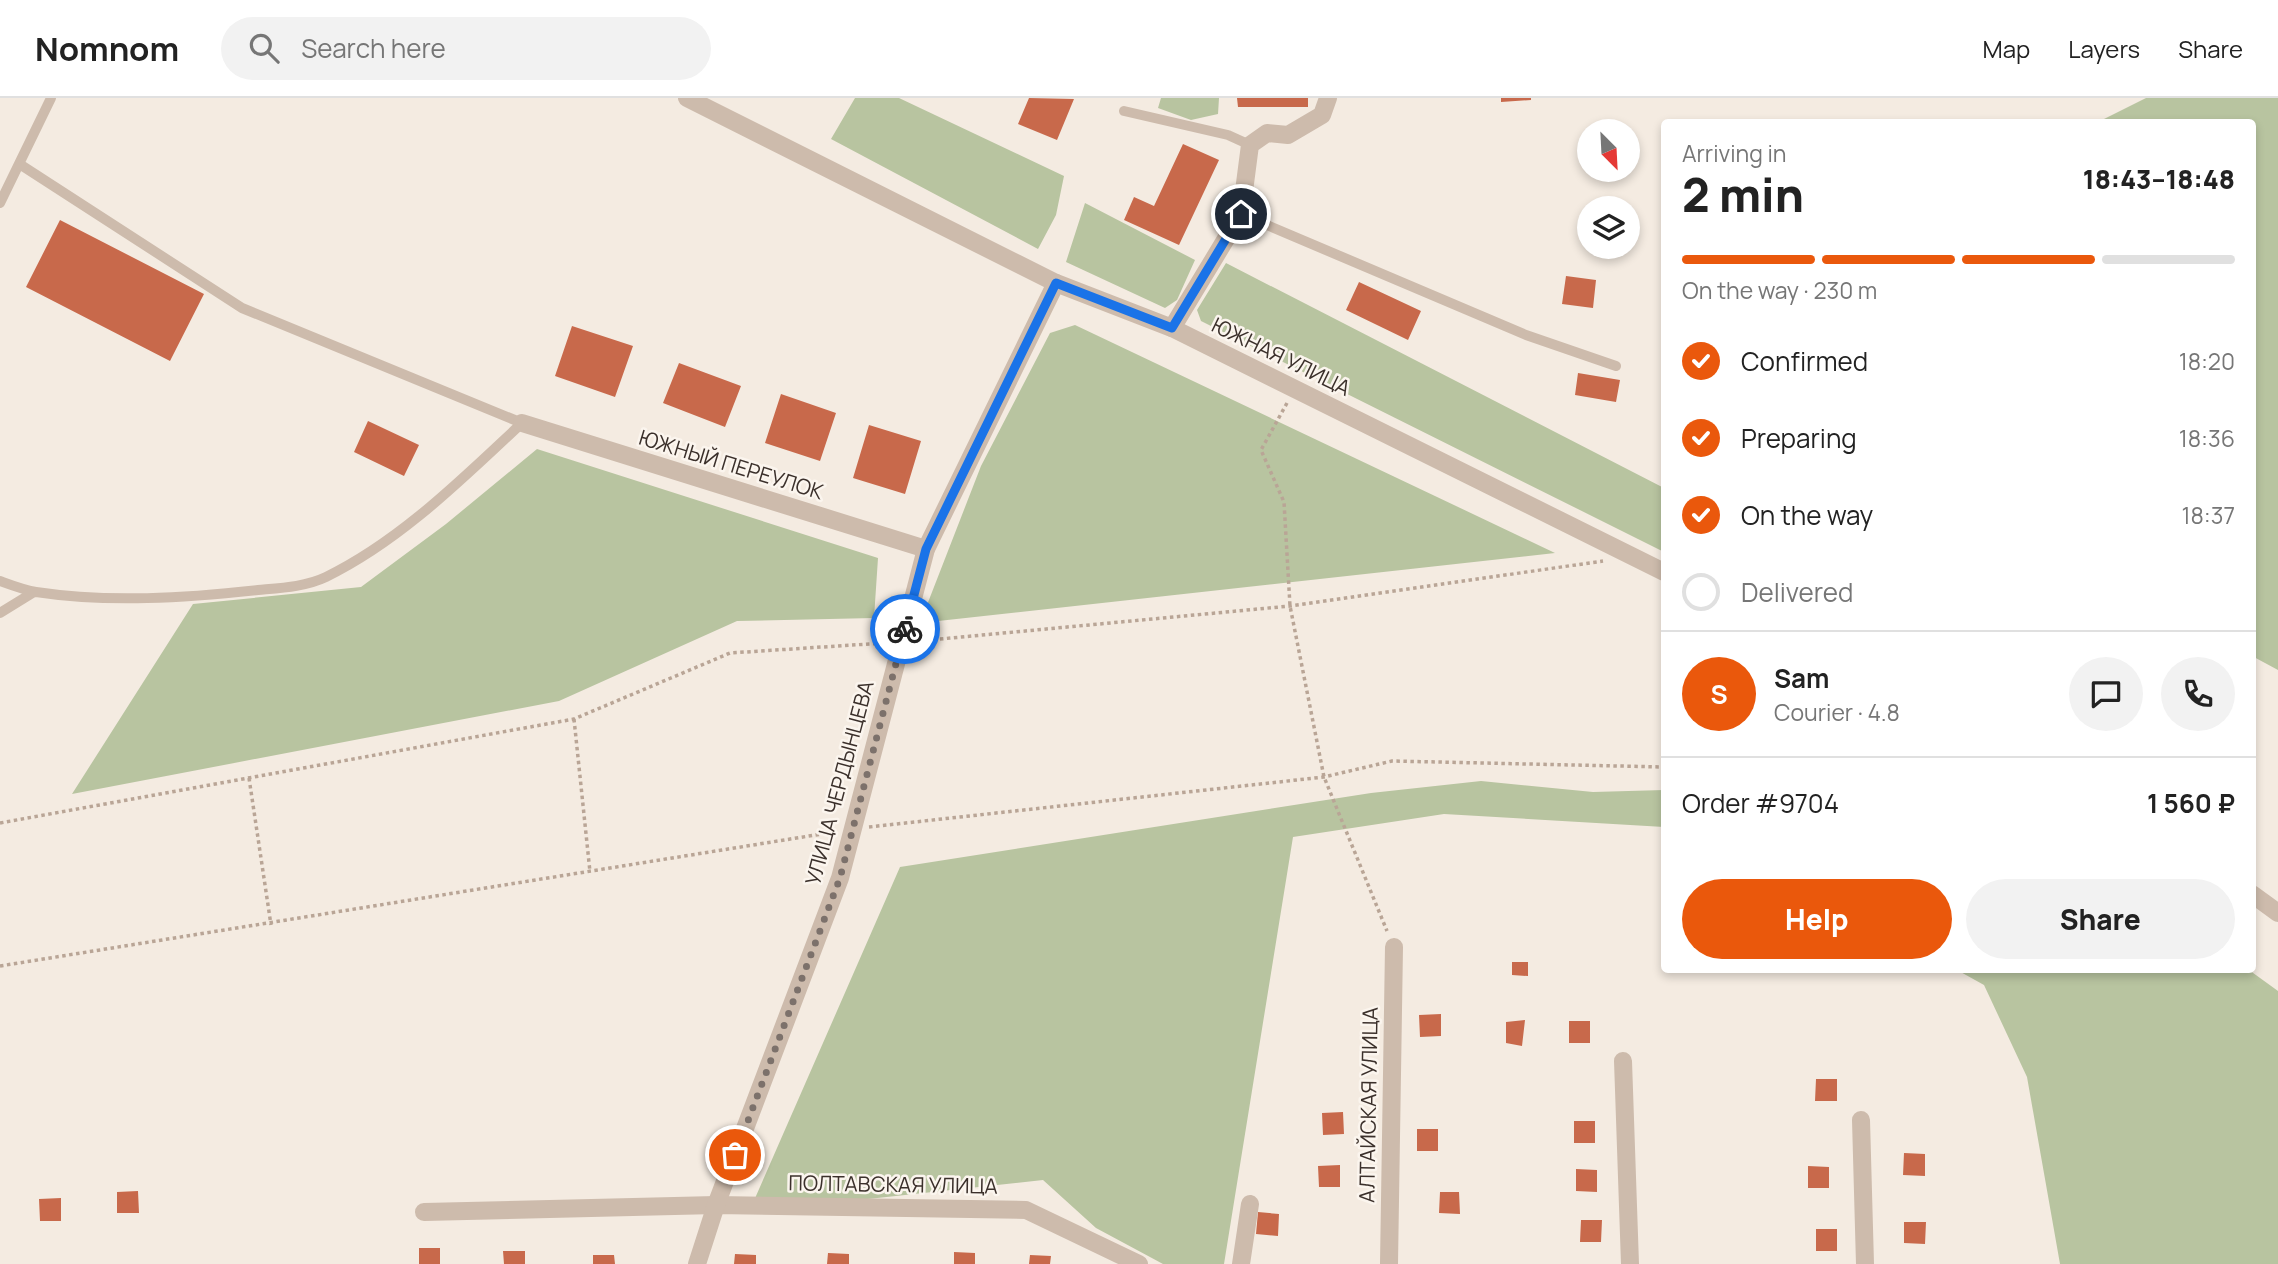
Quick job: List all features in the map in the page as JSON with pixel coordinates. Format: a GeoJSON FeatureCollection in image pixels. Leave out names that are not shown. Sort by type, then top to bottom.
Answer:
{"type":"FeatureCollection","features":[{"type":"Feature","properties":{"kind":"street","name":"ЮЖНАЯ УЛИЦА"},"geometry":{"type":"LineString","coordinates":[[687,98],[1056,283],[1172,328],[1661,570]]}},
{"type":"Feature","properties":{"kind":"street"},"geometry":{"type":"LineString","coordinates":[[1172,328],[1241,214],[1250,145],[1267,134],[1288,135],[1322,115],[1328,98]]}},
{"type":"Feature","properties":{"kind":"street","name":"УЛИЦА ЧЕРДЫНЦЕВА"},"geometry":{"type":"LineString","coordinates":[[697,1264],[716,1205],[840,878],[926,549],[1056,283]]}},
{"type":"Feature","properties":{"kind":"street","name":"ЮЖНЫЙ ПЕРЕУЛОК"},"geometry":{"type":"LineString","coordinates":[[522,424],[926,549]]}},
{"type":"Feature","properties":{"kind":"street"},"geometry":{"type":"LineString","coordinates":[[2256,897],[2278,914]]}},
{"type":"Feature","properties":{"kind":"street","name":"АЛТАЙСКАЯ УЛИЦА"},"geometry":{"type":"LineString","coordinates":[[1389,1264],[1394,947]]}},
{"type":"Feature","properties":{"kind":"street"},"geometry":{"type":"LineString","coordinates":[[1623,1061],[1630,1264]]}},
{"type":"Feature","properties":{"kind":"street"},"geometry":{"type":"LineString","coordinates":[[1861,1120],[1865,1264]]}},
{"type":"Feature","properties":{"kind":"street"},"geometry":{"type":"LineString","coordinates":[[1241,1264],[1250,1204]]}},
{"type":"Feature","properties":{"kind":"street","name":"ПОЛТАВСКАЯ УЛИЦА"},"geometry":{"type":"LineString","coordinates":[[424,1212],[716,1205],[1026,1210],[1139,1264]]}},
{"type":"Feature","properties":{"kind":"lane"},"geometry":{"type":"LineString","coordinates":[[0,202],[21,165],[51,98]]}},
{"type":"Feature","properties":{"kind":"lane"},"geometry":{"type":"LineString","coordinates":[[1124,111],[1228,135],[1250,145]]}},
{"type":"Feature","properties":{"kind":"lane"},"geometry":{"type":"LineString","coordinates":[[0,581],[34,592],[123,597],[201,596],[295,586],[324,578],[375,548],[448,491],[522,424],[242,307],[21,165]]}},
{"type":"Feature","properties":{"kind":"lane"},"geometry":{"type":"LineString","coordinates":[[1241,214],[1526,335],[1616,366]]}},
{"type":"Feature","properties":{"kind":"lane"},"geometry":{"type":"LineString","coordinates":[[0,614],[34,592]]}},
{"type":"Feature","properties":{"kind":"path"},"geometry":{"type":"LineString","coordinates":[[1296,390],[1261,450],[1284,502],[1290,606],[1324,777],[1394,947]]}},
{"type":"Feature","properties":{"kind":"path"},"geometry":{"type":"LineString","coordinates":[[0,823],[574,719],[730,653],[902,642],[1290,606],[1633,556]]}},
{"type":"Feature","properties":{"kind":"path"},"geometry":{"type":"LineString","coordinates":[[574,719],[590,872]]}},
{"type":"Feature","properties":{"kind":"path"},"geometry":{"type":"LineString","coordinates":[[248,778],[271,925]]}},
{"type":"Feature","properties":{"kind":"green space"},"geometry":{"type":"Polygon","coordinates":[[[855,98],[899,98],[1064,176],[1056,215],[1038,249],[831,139],[855,98]]]}},
{"type":"Feature","properties":{"kind":"green space"},"geometry":{"type":"Polygon","coordinates":[[[1161,98],[1219,98],[1218,114],[1191,120],[1158,108],[1161,98]]]}},
{"type":"Feature","properties":{"kind":"green space"},"geometry":{"type":"Polygon","coordinates":[[[2146,98],[2278,98],[2278,670],[2256,658],[2256,119],[2104,119],[2146,98]]]}},
{"type":"Feature","properties":{"kind":"green space"},"geometry":{"type":"Polygon","coordinates":[[[1085,203],[1195,260],[1177,300],[1165,308],[1066,262],[1085,203]]]}},
{"type":"Feature","properties":{"kind":"green space"},"geometry":{"type":"Polygon","coordinates":[[[1226,263],[1661,486],[1661,551],[1201,321],[1197,310],[1226,263]]]}},
{"type":"Feature","properties":{"kind":"green space"},"geometry":{"type":"Polygon","coordinates":[[[1075,325],[1555,553],[920,623],[981,466],[1050,333],[1075,325]]]}},
{"type":"Feature","properties":{"kind":"green space"},"geometry":{"type":"Polygon","coordinates":[[[537,449],[878,558],[874,618],[737,621],[559,701],[72,794],[193,604],[361,587],[446,524],[537,449]]]}},
{"type":"Feature","properties":{"kind":"green space"},"geometry":{"type":"Polygon","coordinates":[[[1481,781],[1593,792],[1661,790],[1661,827],[1444,814],[1293,837],[1224,1264],[1163,1264],[1096,1228],[1043,1180],[749,1212],[900,867],[1371,793],[1481,781]]]}},
{"type":"Feature","properties":{"kind":"green space"},"geometry":{"type":"Polygon","coordinates":[[[1962,973],[2253,973],[2278,991],[2278,1264],[2060,1264],[2027,1077],[1984,985],[1962,973]]]}},
{"type":"Feature","properties":{"kind":"building"},"geometry":{"type":"Polygon","coordinates":[[[1029,98],[1074,99],[1057,140],[1018,124],[1029,98]]]}},
{"type":"Feature","properties":{"kind":"building"},"geometry":{"type":"Polygon","coordinates":[[[1237,98],[1308,98],[1308,107],[1238,107],[1237,98]]]}},
{"type":"Feature","properties":{"kind":"building"},"geometry":{"type":"Polygon","coordinates":[[[1501,98],[1531,98],[1531,100],[1501,102],[1501,98]]]}},
{"type":"Feature","properties":{"kind":"building"},"geometry":{"type":"Polygon","coordinates":[[[1183,144],[1219,160],[1179,245],[1124,220],[1134,197],[1154,206],[1183,144]]]}},
{"type":"Feature","properties":{"kind":"building"},"geometry":{"type":"Polygon","coordinates":[[[60,220],[204,294],[170,361],[26,287],[60,220]]]}},
{"type":"Feature","properties":{"kind":"building"},"geometry":{"type":"Polygon","coordinates":[[[1566,276],[1596,280],[1593,308],[1562,304],[1566,276]]]}},
{"type":"Feature","properties":{"kind":"building"},"geometry":{"type":"Polygon","coordinates":[[[1359,282],[1421,311],[1408,340],[1346,310],[1359,282]]]}},
{"type":"Feature","properties":{"kind":"building"},"geometry":{"type":"Polygon","coordinates":[[[572,326],[633,346],[615,397],[555,376],[572,326]]]}},
{"type":"Feature","properties":{"kind":"building"},"geometry":{"type":"Polygon","coordinates":[[[679,363],[741,386],[725,427],[663,403],[679,363]]]}},
{"type":"Feature","properties":{"kind":"building"},"geometry":{"type":"Polygon","coordinates":[[[1578,373],[1620,380],[1616,402],[1575,395],[1578,373]]]}},
{"type":"Feature","properties":{"kind":"building"},"geometry":{"type":"Polygon","coordinates":[[[781,394],[836,413],[820,461],[765,443],[781,394]]]}},
{"type":"Feature","properties":{"kind":"building"},"geometry":{"type":"Polygon","coordinates":[[[368,421],[419,445],[404,476],[354,452],[368,421]]]}},
{"type":"Feature","properties":{"kind":"building"},"geometry":{"type":"Polygon","coordinates":[[[869,425],[921,441],[905,494],[853,478],[869,425]]]}},
{"type":"Feature","properties":{"kind":"building"},"geometry":{"type":"Polygon","coordinates":[[[1512,962],[1528,962],[1528,976],[1512,975],[1512,962]]]}},
{"type":"Feature","properties":{"kind":"building"},"geometry":{"type":"Polygon","coordinates":[[[1441,1014],[1441,1036],[1420,1037],[1419,1015],[1441,1014]]]}},
{"type":"Feature","properties":{"kind":"building"},"geometry":{"type":"Polygon","coordinates":[[[1525,1020],[1522,1046],[1506,1043],[1506,1022],[1525,1020]]]}},
{"type":"Feature","properties":{"kind":"building"},"geometry":{"type":"Polygon","coordinates":[[[1569,1021],[1590,1021],[1590,1043],[1569,1043],[1569,1021]]]}},
{"type":"Feature","properties":{"kind":"building"},"geometry":{"type":"Polygon","coordinates":[[[1816,1079],[1837,1079],[1837,1101],[1815,1101],[1816,1079]]]}},
{"type":"Feature","properties":{"kind":"building"},"geometry":{"type":"Polygon","coordinates":[[[1343,1112],[1344,1134],[1323,1135],[1322,1113],[1343,1112]]]}},
{"type":"Feature","properties":{"kind":"building"},"geometry":{"type":"Polygon","coordinates":[[[1574,1121],[1595,1121],[1595,1143],[1574,1143],[1574,1121]]]}},
{"type":"Feature","properties":{"kind":"building"},"geometry":{"type":"Polygon","coordinates":[[[1417,1129],[1438,1129],[1438,1151],[1417,1151],[1417,1129]]]}},
{"type":"Feature","properties":{"kind":"building"},"geometry":{"type":"Polygon","coordinates":[[[1904,1153],[1925,1154],[1925,1176],[1903,1175],[1904,1153]]]}},
{"type":"Feature","properties":{"kind":"building"},"geometry":{"type":"Polygon","coordinates":[[[1340,1165],[1340,1187],[1319,1187],[1318,1166],[1340,1165]]]}},
{"type":"Feature","properties":{"kind":"building"},"geometry":{"type":"Polygon","coordinates":[[[1808,1166],[1829,1167],[1829,1188],[1808,1188],[1808,1166]]]}},
{"type":"Feature","properties":{"kind":"building"},"geometry":{"type":"Polygon","coordinates":[[[1576,1169],[1597,1170],[1597,1192],[1576,1191],[1576,1169]]]}},
{"type":"Feature","properties":{"kind":"building"},"geometry":{"type":"Polygon","coordinates":[[[138,1191],[139,1213],[117,1213],[117,1192],[138,1191]]]}},
{"type":"Feature","properties":{"kind":"building"},"geometry":{"type":"Polygon","coordinates":[[[1440,1192],[1459,1192],[1460,1214],[1439,1213],[1440,1192]]]}},
{"type":"Feature","properties":{"kind":"building"},"geometry":{"type":"Polygon","coordinates":[[[61,1198],[61,1221],[40,1221],[39,1199],[61,1198]]]}},
{"type":"Feature","properties":{"kind":"building"},"geometry":{"type":"Polygon","coordinates":[[[1258,1212],[1279,1214],[1278,1236],[1256,1234],[1258,1212]]]}},
{"type":"Feature","properties":{"kind":"building"},"geometry":{"type":"Polygon","coordinates":[[[1581,1220],[1602,1220],[1601,1242],[1580,1242],[1581,1220]]]}},
{"type":"Feature","properties":{"kind":"building"},"geometry":{"type":"Polygon","coordinates":[[[1904,1222],[1926,1222],[1925,1244],[1904,1243],[1904,1222]]]}},
{"type":"Feature","properties":{"kind":"building"},"geometry":{"type":"Polygon","coordinates":[[[1816,1229],[1837,1229],[1837,1251],[1816,1251],[1816,1229]]]}},
{"type":"Feature","properties":{"kind":"building"},"geometry":{"type":"Polygon","coordinates":[[[419,1248],[440,1248],[440,1264],[419,1264],[419,1248]]]}},
{"type":"Feature","properties":{"kind":"building"},"geometry":{"type":"Polygon","coordinates":[[[503,1251],[525,1251],[525,1264],[504,1264],[503,1251]]]}},
{"type":"Feature","properties":{"kind":"building"},"geometry":{"type":"Polygon","coordinates":[[[954,1252],[975,1253],[975,1264],[954,1264],[954,1252]]]}},
{"type":"Feature","properties":{"kind":"building"},"geometry":{"type":"Polygon","coordinates":[[[828,1253],[849,1254],[849,1264],[827,1264],[828,1253]]]}},
{"type":"Feature","properties":{"kind":"building"},"geometry":{"type":"Polygon","coordinates":[[[735,1254],[756,1255],[756,1264],[734,1264],[735,1254]]]}},
{"type":"Feature","properties":{"kind":"building"},"geometry":{"type":"Polygon","coordinates":[[[593,1255],[614,1255],[615,1264],[593,1264],[593,1255]]]}},
{"type":"Feature","properties":{"kind":"building"},"geometry":{"type":"Polygon","coordinates":[[[1030,1255],[1051,1256],[1050,1264],[1029,1264],[1030,1255]]]}},
{"type":"Feature","properties":{"kind":"way so far"},"geometry":{"type":"LineString","coordinates":[[735,1155],[840,878],[905,629]]}},
{"type":"Feature","properties":{"kind":"route"},"geometry":{"type":"LineString","coordinates":[[905,629],[926,549],[1056,283],[1172,328],[1241,214]]}}]}
